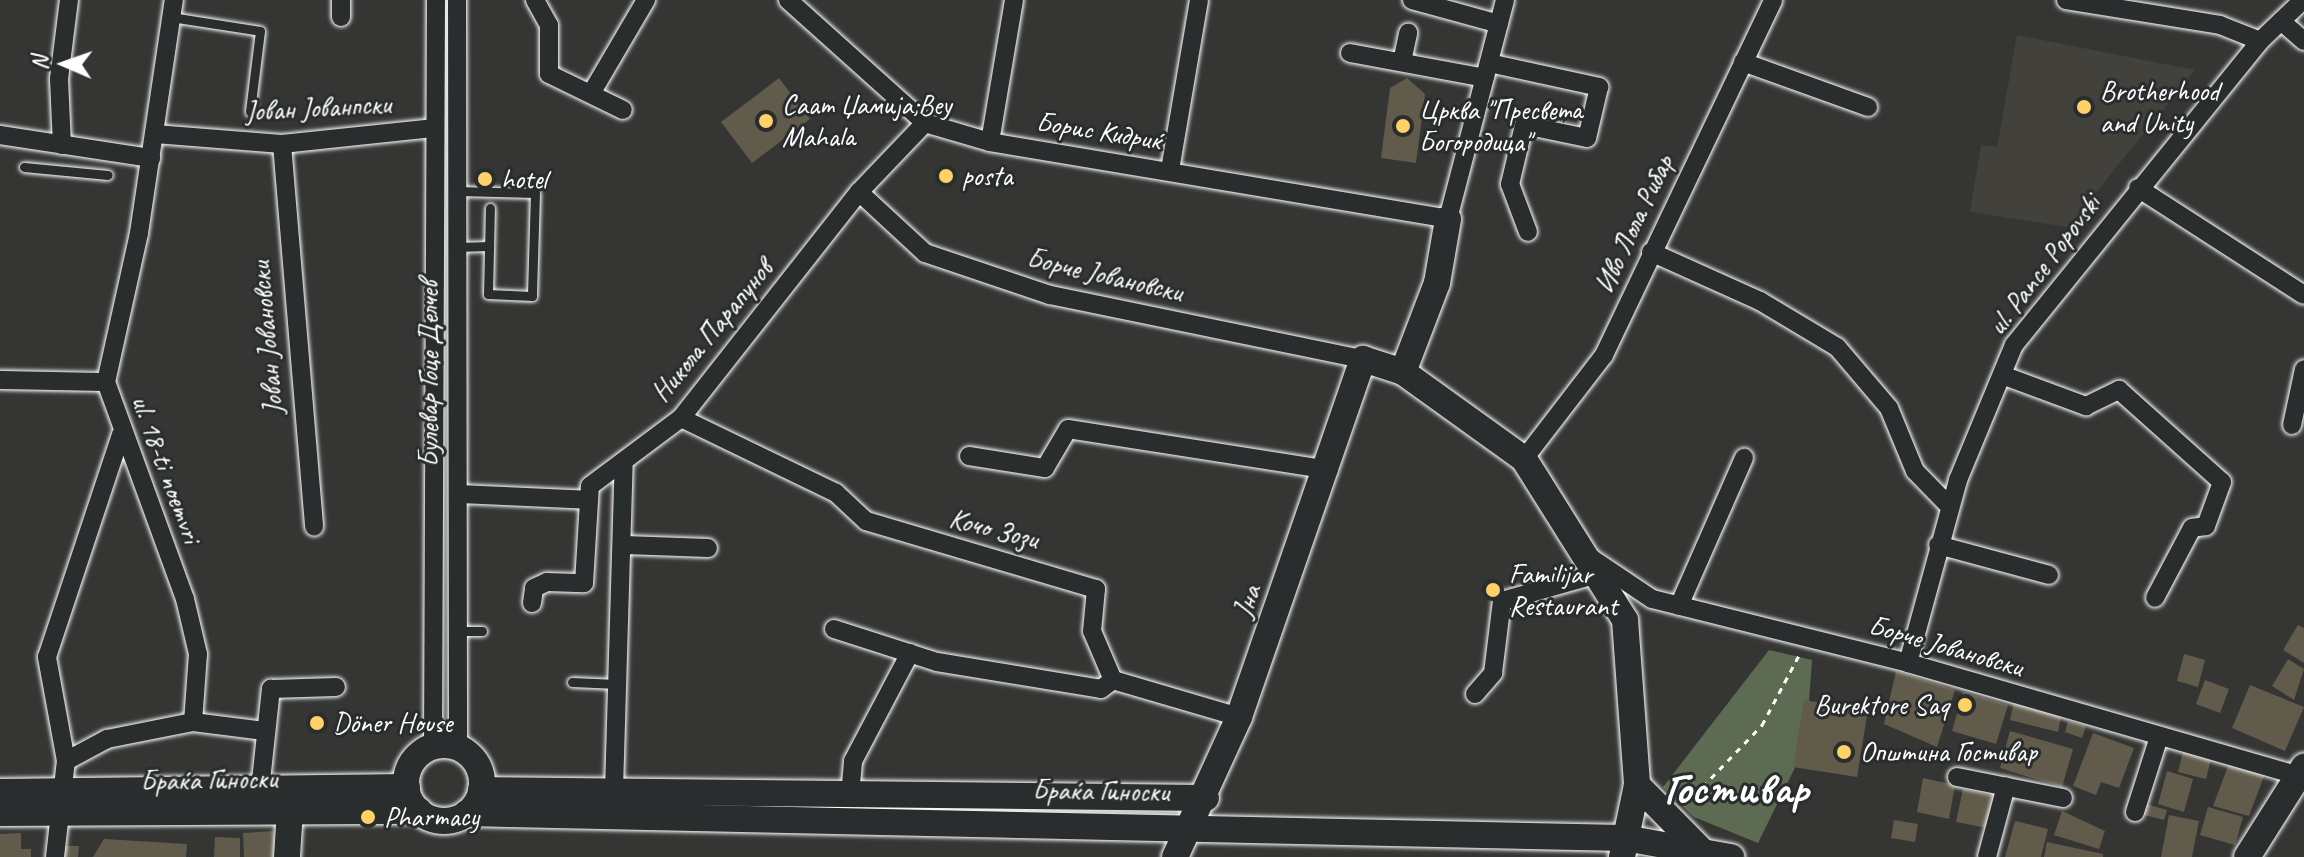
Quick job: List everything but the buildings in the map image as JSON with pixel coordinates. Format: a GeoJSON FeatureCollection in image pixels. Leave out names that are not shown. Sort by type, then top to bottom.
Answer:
{"type":"FeatureCollection","features":[{"type":"Feature","properties":{"kind":"street"},"geometry":{"type":"LineString","coordinates":[[62,145],[59,79],[69,0]]}},
{"type":"Feature","properties":{"kind":"street","name":"Булевар Гоце Делчев"},"geometry":{"type":"LineString","coordinates":[[436,0],[435,128],[445,747]]}},
{"type":"Feature","properties":{"kind":"street","name":"Булевар Гоце Делчев"},"geometry":{"type":"LineString","coordinates":[[445,747],[457,631],[457,0]]}},
{"type":"Feature","properties":{"kind":"street"},"geometry":{"type":"LineString","coordinates":[[535,0],[549,25],[549,74],[592,92],[623,110]]}},
{"type":"Feature","properties":{"kind":"street"},"geometry":{"type":"LineString","coordinates":[[592,92],[646,0]]}},
{"type":"Feature","properties":{"kind":"street","name":"Борис Кидриќ"},"geometry":{"type":"LineString","coordinates":[[788,0],[925,123],[990,142],[1448,219]]}},
{"type":"Feature","properties":{"kind":"street"},"geometry":{"type":"LineString","coordinates":[[990,142],[1014,0]]}},
{"type":"Feature","properties":{"kind":"street"},"geometry":{"type":"LineString","coordinates":[[1170,170],[1199,0]]}},
{"type":"Feature","properties":{"kind":"street"},"geometry":{"type":"LineString","coordinates":[[1412,0],[1499,24]]}},
{"type":"Feature","properties":{"kind":"street"},"geometry":{"type":"LineString","coordinates":[[1403,372],[1437,283],[1448,219],[1505,0]]}},
{"type":"Feature","properties":{"kind":"street","name":"Иво Лола Рибар"},"geometry":{"type":"LineString","coordinates":[[1524,459],[1604,355],[1773,0]]}},
{"type":"Feature","properties":{"kind":"street"},"geometry":{"type":"LineString","coordinates":[[2066,0],[2220,25],[2260,41]]}},
{"type":"Feature","properties":{"kind":"street","name":"ul. Pance Popovski"},"geometry":{"type":"LineString","coordinates":[[1908,663],[1950,507],[2014,345],[2260,41],[2303,0]]}},
{"type":"Feature","properties":{"kind":"street","name":"ul. 18-ti noemvri"},"geometry":{"type":"LineString","coordinates":[[173,8],[151,158],[106,382],[121,434],[185,599],[198,654],[193,722]]}},
{"type":"Feature","properties":{"kind":"street"},"geometry":{"type":"LineString","coordinates":[[2281,21],[2304,41]]}},
{"type":"Feature","properties":{"kind":"street"},"geometry":{"type":"LineString","coordinates":[[1402,62],[1408,33]]}},
{"type":"Feature","properties":{"kind":"street"},"geometry":{"type":"LineString","coordinates":[[1350,53],[1599,87],[1587,138],[1524,125],[1510,184],[1528,232]]}},
{"type":"Feature","properties":{"kind":"street"},"geometry":{"type":"LineString","coordinates":[[1743,62],[1868,107]]}},
{"type":"Feature","properties":{"kind":"street"},"geometry":{"type":"LineString","coordinates":[[1801,104],[1808,84]]}},
{"type":"Feature","properties":{"kind":"street","name":"Никола Парапунов"},"geometry":{"type":"LineString","coordinates":[[589,500],[590,486],[681,418],[859,192],[925,123]]}},
{"type":"Feature","properties":{"kind":"street","name":"Јован Јованпски"},"geometry":{"type":"LineString","coordinates":[[155,134],[282,144],[435,128]]}},
{"type":"Feature","properties":{"kind":"street"},"geometry":{"type":"LineString","coordinates":[[0,135],[151,158]]}},
{"type":"Feature","properties":{"kind":"street","name":"Јован Јовановски"},"geometry":{"type":"LineString","coordinates":[[282,144],[314,527]]}},
{"type":"Feature","properties":{"kind":"street"},"geometry":{"type":"LineString","coordinates":[[2138,188],[2304,295]]}},
{"type":"Feature","properties":{"kind":"street","name":"Борче Јовановски"},"geometry":{"type":"LineString","coordinates":[[859,192],[925,253],[1036,290],[1363,359]]}},
{"type":"Feature","properties":{"kind":"street"},"geometry":{"type":"LineString","coordinates":[[1651,252],[1760,301],[1837,347],[1866,374],[1915,471],[1950,507]]}},
{"type":"Feature","properties":{"kind":"street"},"geometry":{"type":"LineString","coordinates":[[1363,359],[1403,372],[1524,459],[1625,620],[1637,785],[1623,848]]}},
{"type":"Feature","properties":{"kind":"street","name":"Јна"},"geometry":{"type":"LineString","coordinates":[[1175,857],[1206,798],[1239,717],[1329,470],[1363,359]]}},
{"type":"Feature","properties":{"kind":"street"},"geometry":{"type":"LineString","coordinates":[[2292,425],[2304,369]]}},
{"type":"Feature","properties":{"kind":"street"},"geometry":{"type":"LineString","coordinates":[[2002,375],[2086,406],[2119,390],[2222,482],[2206,526],[2192,528],[2155,598]]}},
{"type":"Feature","properties":{"kind":"street"},"geometry":{"type":"LineString","coordinates":[[0,380],[106,382]]}},
{"type":"Feature","properties":{"kind":"street","name":"Кочо Зози"},"geometry":{"type":"LineString","coordinates":[[681,418],[836,493],[866,521],[1096,589],[1092,631],[1113,680]]}},
{"type":"Feature","properties":{"kind":"street"},"geometry":{"type":"LineString","coordinates":[[969,456],[1045,468],[1068,429],[1329,470]]}},
{"type":"Feature","properties":{"kind":"street"},"geometry":{"type":"LineString","coordinates":[[55,857],[58,803],[66,761],[47,657],[121,434]]}},
{"type":"Feature","properties":{"kind":"street"},"geometry":{"type":"LineString","coordinates":[[1679,606],[1744,458]]}},
{"type":"Feature","properties":{"kind":"street"},"geometry":{"type":"LineString","coordinates":[[614,790],[625,545],[624,461]]}},
{"type":"Feature","properties":{"kind":"street"},"geometry":{"type":"LineString","coordinates":[[458,494],[589,500],[584,583],[547,582],[534,588],[532,603]]}},
{"type":"Feature","properties":{"kind":"street"},"geometry":{"type":"LineString","coordinates":[[625,545],[708,548]]}},
{"type":"Feature","properties":{"kind":"street"},"geometry":{"type":"LineString","coordinates":[[1938,545],[2049,575]]}},
{"type":"Feature","properties":{"kind":"street"},"geometry":{"type":"LineString","coordinates":[[1475,694],[1493,673],[1502,601],[1592,565]]}},
{"type":"Feature","properties":{"kind":"street","name":"Борче Јовановски"},"geometry":{"type":"LineString","coordinates":[[1592,565],[1652,599],[1908,663],[2159,737],[2302,772]]}},
{"type":"Feature","properties":{"kind":"street"},"geometry":{"type":"LineString","coordinates":[[1625,620],[1652,599]]}},
{"type":"Feature","properties":{"kind":"street"},"geometry":{"type":"LineString","coordinates":[[834,629],[910,653],[1101,689],[1113,680],[1239,717]]}},
{"type":"Feature","properties":{"kind":"street"},"geometry":{"type":"LineString","coordinates":[[850,796],[853,761],[910,653]]}},
{"type":"Feature","properties":{"kind":"street"},"geometry":{"type":"LineString","coordinates":[[260,790],[264,731],[271,689],[336,687]]}},
{"type":"Feature","properties":{"kind":"street"},"geometry":{"type":"LineString","coordinates":[[66,761],[107,739],[193,722],[264,731]]}},
{"type":"Feature","properties":{"kind":"street"},"geometry":{"type":"LineString","coordinates":[[2135,812],[2159,737]]}},
{"type":"Feature","properties":{"kind":"street"},"geometry":{"type":"LineString","coordinates":[[419,811],[407,787],[412,762],[445,747],[478,764],[481,790],[467,813]]}},
{"type":"Feature","properties":{"kind":"street"},"geometry":{"type":"LineString","coordinates":[[2247,857],[2302,772]]}},
{"type":"Feature","properties":{"kind":"street"},"geometry":{"type":"LineString","coordinates":[[1957,777],[2063,798]]}},
{"type":"Feature","properties":{"kind":"street"},"geometry":{"type":"LineString","coordinates":[[1637,785],[1668,823],[1704,853]]}},
{"type":"Feature","properties":{"kind":"street"},"geometry":{"type":"LineString","coordinates":[[1987,857],[2006,786]]}},
{"type":"Feature","properties":{"kind":"street","name":"Браќа Гиноски"},"geometry":{"type":"LineString","coordinates":[[0,792],[58,803],[290,800],[407,787]]}},
{"type":"Feature","properties":{"kind":"street","name":"Браќа Гиноски"},"geometry":{"type":"LineString","coordinates":[[0,813],[58,803],[260,790],[290,800],[419,811],[443,821],[467,813],[1193,826],[1222,834],[1623,848],[1731,857]]}},
{"type":"Feature","properties":{"kind":"street","name":"Браќа Гиноски"},"geometry":{"type":"LineString","coordinates":[[481,790],[1206,798]]}},
{"type":"Feature","properties":{"kind":"street"},"geometry":{"type":"LineString","coordinates":[[287,857],[290,800]]}},
{"type":"Feature","properties":{"kind":"lane"},"geometry":{"type":"LineString","coordinates":[[173,8],[260,31],[250,111]]}},
{"type":"Feature","properties":{"kind":"lane"},"geometry":{"type":"LineString","coordinates":[[60,169],[62,145]]}},
{"type":"Feature","properties":{"kind":"lane"},"geometry":{"type":"LineString","coordinates":[[24,167],[108,175]]}},
{"type":"Feature","properties":{"kind":"lane"},"geometry":{"type":"LineString","coordinates":[[457,191],[535,193],[532,296],[488,294],[490,208]]}},
{"type":"Feature","properties":{"kind":"lane"},"geometry":{"type":"LineString","coordinates":[[457,247],[489,246]]}},
{"type":"Feature","properties":{"kind":"lane"},"geometry":{"type":"LineString","coordinates":[[457,631],[482,631]]}},
{"type":"Feature","properties":{"kind":"lane"},"geometry":{"type":"LineString","coordinates":[[572,682],[617,684]]}},
{"type":"Feature","properties":{"kind":"path"},"geometry":{"type":"LineString","coordinates":[[1668,823],[1762,725],[1808,638]]}},
{"type":"Feature","properties":{"kind":"shaded area","name":"Brotherhood and Unity"},"geometry":{"type":"Polygon","coordinates":[[[2017,35],[2195,70],[2068,227],[1970,212],[1981,145],[1997,147],[2017,35]]]}},
{"type":"Feature","properties":{"kind":"green space"},"geometry":{"type":"Polygon","coordinates":[[[1769,650],[1812,660],[1806,745],[1758,843],[1694,817],[1663,787],[1769,650]]]}},
{"type":"Feature","properties":{"kind":"place","name":"Brotherhood and Unity"},"geometry":{"type":"Point","coordinates":[2084,107]}},
{"type":"Feature","properties":{"kind":"place","name":"Саат Џамија;Bey Mahala"},"geometry":{"type":"Point","coordinates":[766,121]}},
{"type":"Feature","properties":{"kind":"place","name":"Црква \"Пресвета Богородица\""},"geometry":{"type":"Point","coordinates":[1403,126]}},
{"type":"Feature","properties":{"kind":"place","name":"posta"},"geometry":{"type":"Point","coordinates":[946,176]}},
{"type":"Feature","properties":{"kind":"place","name":"hotel"},"geometry":{"type":"Point","coordinates":[485,179]}},
{"type":"Feature","properties":{"kind":"place","name":"Familijar Restaurant"},"geometry":{"type":"Point","coordinates":[1493,590]}},
{"type":"Feature","properties":{"kind":"place","name":"Burektore Saq"},"geometry":{"type":"Point","coordinates":[1965,705]}},
{"type":"Feature","properties":{"kind":"place","name":"Döner House"},"geometry":{"type":"Point","coordinates":[317,723]}},
{"type":"Feature","properties":{"kind":"place","name":"Општина Гостивар"},"geometry":{"type":"Point","coordinates":[1844,752]}},
{"type":"Feature","properties":{"kind":"place","name":"Pharmacy"},"geometry":{"type":"Point","coordinates":[368,817]}},
{"type":"Feature","properties":{"kind":"district","name":"Гостивар"},"geometry":{"type":"Point","coordinates":[1736,789]}}]}
